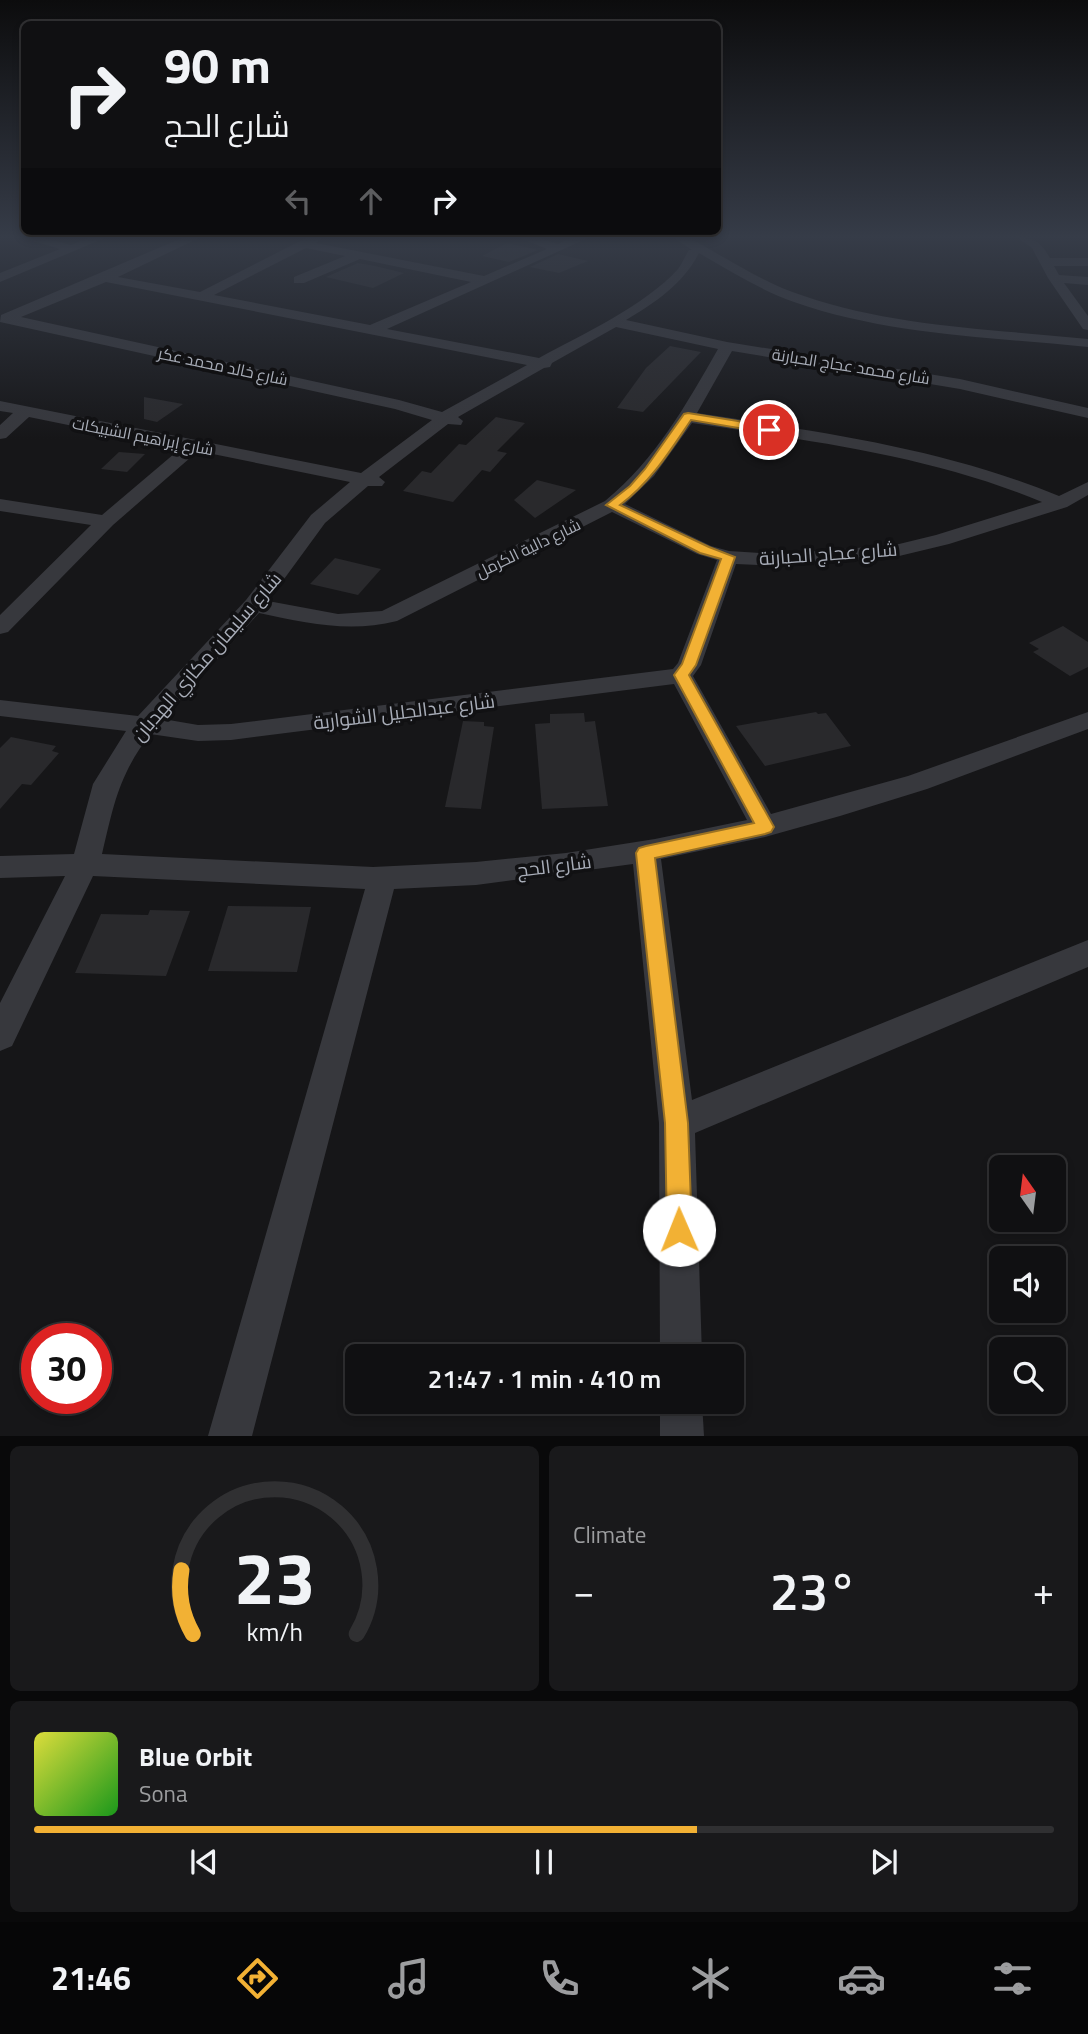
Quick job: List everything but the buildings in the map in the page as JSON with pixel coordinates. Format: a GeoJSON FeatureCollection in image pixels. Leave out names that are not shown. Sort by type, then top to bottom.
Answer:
{"type":"FeatureCollection","features":[{"type":"Feature","properties":{"kind":"street","name":"شارع خالد محمد عكر"},"geometry":{"type":"LineString","coordinates":[[3,320],[39,305]]}},
{"type":"Feature","properties":{"kind":"street"},"geometry":{"type":"LineString","coordinates":[[244,305],[545,363]]}},
{"type":"Feature","properties":{"kind":"street"},"geometry":{"type":"LineString","coordinates":[[374,329],[427,305]]}},
{"type":"Feature","properties":{"kind":"street","name":"شارع سليمان مكازي الهدبان"},"geometry":{"type":"LineString","coordinates":[[0,1036],[85,864],[106,785],[124,751],[144,724],[254,605],[310,532],[328,524],[366,484],[455,417],[637,305]]}},
{"type":"Feature","properties":{"kind":"street"},"geometry":{"type":"LineString","coordinates":[[819,305],[886,319],[1088,343]]}},
{"type":"Feature","properties":{"kind":"street"},"geometry":{"type":"LineString","coordinates":[[1073,305],[1088,326]]}},
{"type":"Feature","properties":{"kind":"street","name":"شارع خالد محمد عكر"},"geometry":{"type":"LineString","coordinates":[[3,320],[455,417]]}},
{"type":"Feature","properties":{"kind":"street","name":"شارع محمد عجاج الحبارنة"},"geometry":{"type":"LineString","coordinates":[[614,321],[727,346],[960,384],[1088,413]]}},
{"type":"Feature","properties":{"kind":"street","name":"شارع دالية الكرمل"},"geometry":{"type":"LineString","coordinates":[[254,605],[345,623],[389,616],[612,505],[634,489],[649,472],[688,416],[727,346]]}},
{"type":"Feature","properties":{"kind":"street","name":"شارع إبراهيم الشبيكات"},"geometry":{"type":"LineString","coordinates":[[0,406],[366,484]]}},
{"type":"Feature","properties":{"kind":"street"},"geometry":{"type":"LineString","coordinates":[[0,434],[24,412]]}},
{"type":"Feature","properties":{"kind":"street"},"geometry":{"type":"LineString","coordinates":[[688,416],[903,452],[1005,479],[1060,503]]}},
{"type":"Feature","properties":{"kind":"street"},"geometry":{"type":"LineString","coordinates":[[0,627],[106,522],[194,446]]}},
{"type":"Feature","properties":{"kind":"street","name":"شارع عجاج الحبارنة"},"geometry":{"type":"LineString","coordinates":[[612,505],[704,550],[729,557],[778,560],[895,551],[942,540],[1060,503],[1088,488]]}},
{"type":"Feature","properties":{"kind":"street"},"geometry":{"type":"LineString","coordinates":[[0,505],[106,522]]}},
{"type":"Feature","properties":{"kind":"street"},"geometry":{"type":"LineString","coordinates":[[729,557],[689,665],[681,675],[765,827]]}},
{"type":"Feature","properties":{"kind":"street","name":"شارع عبدالجليل الشواربة"},"geometry":{"type":"LineString","coordinates":[[0,708],[144,724],[198,733],[231,732],[622,685],[681,675]]}},
{"type":"Feature","properties":{"kind":"street","name":"شارع الحج"},"geometry":{"type":"LineString","coordinates":[[0,867],[85,864],[382,878],[477,874],[646,853],[765,827],[911,785],[1088,720]]}},
{"type":"Feature","properties":{"kind":"street"},"geometry":{"type":"LineString","coordinates":[[646,853],[677,1123],[681,1344]]}},
{"type":"Feature","properties":{"kind":"street"},"geometry":{"type":"LineString","coordinates":[[230,1436],[382,878]]}},
{"type":"Feature","properties":{"kind":"street"},"geometry":{"type":"LineString","coordinates":[[677,1123],[1088,953]]}},
{"type":"Feature","properties":{"kind":"street"},"geometry":{"type":"LineString","coordinates":[[681,1414],[682,1436]]}},
{"type":"Feature","properties":{"kind":"route"},"geometry":{"type":"LineString","coordinates":[[679,1230],[677,1123],[646,853],[765,827],[681,675],[689,665],[729,557],[704,550],[612,505],[634,489],[649,472],[688,416],[769,430]]}}]}
